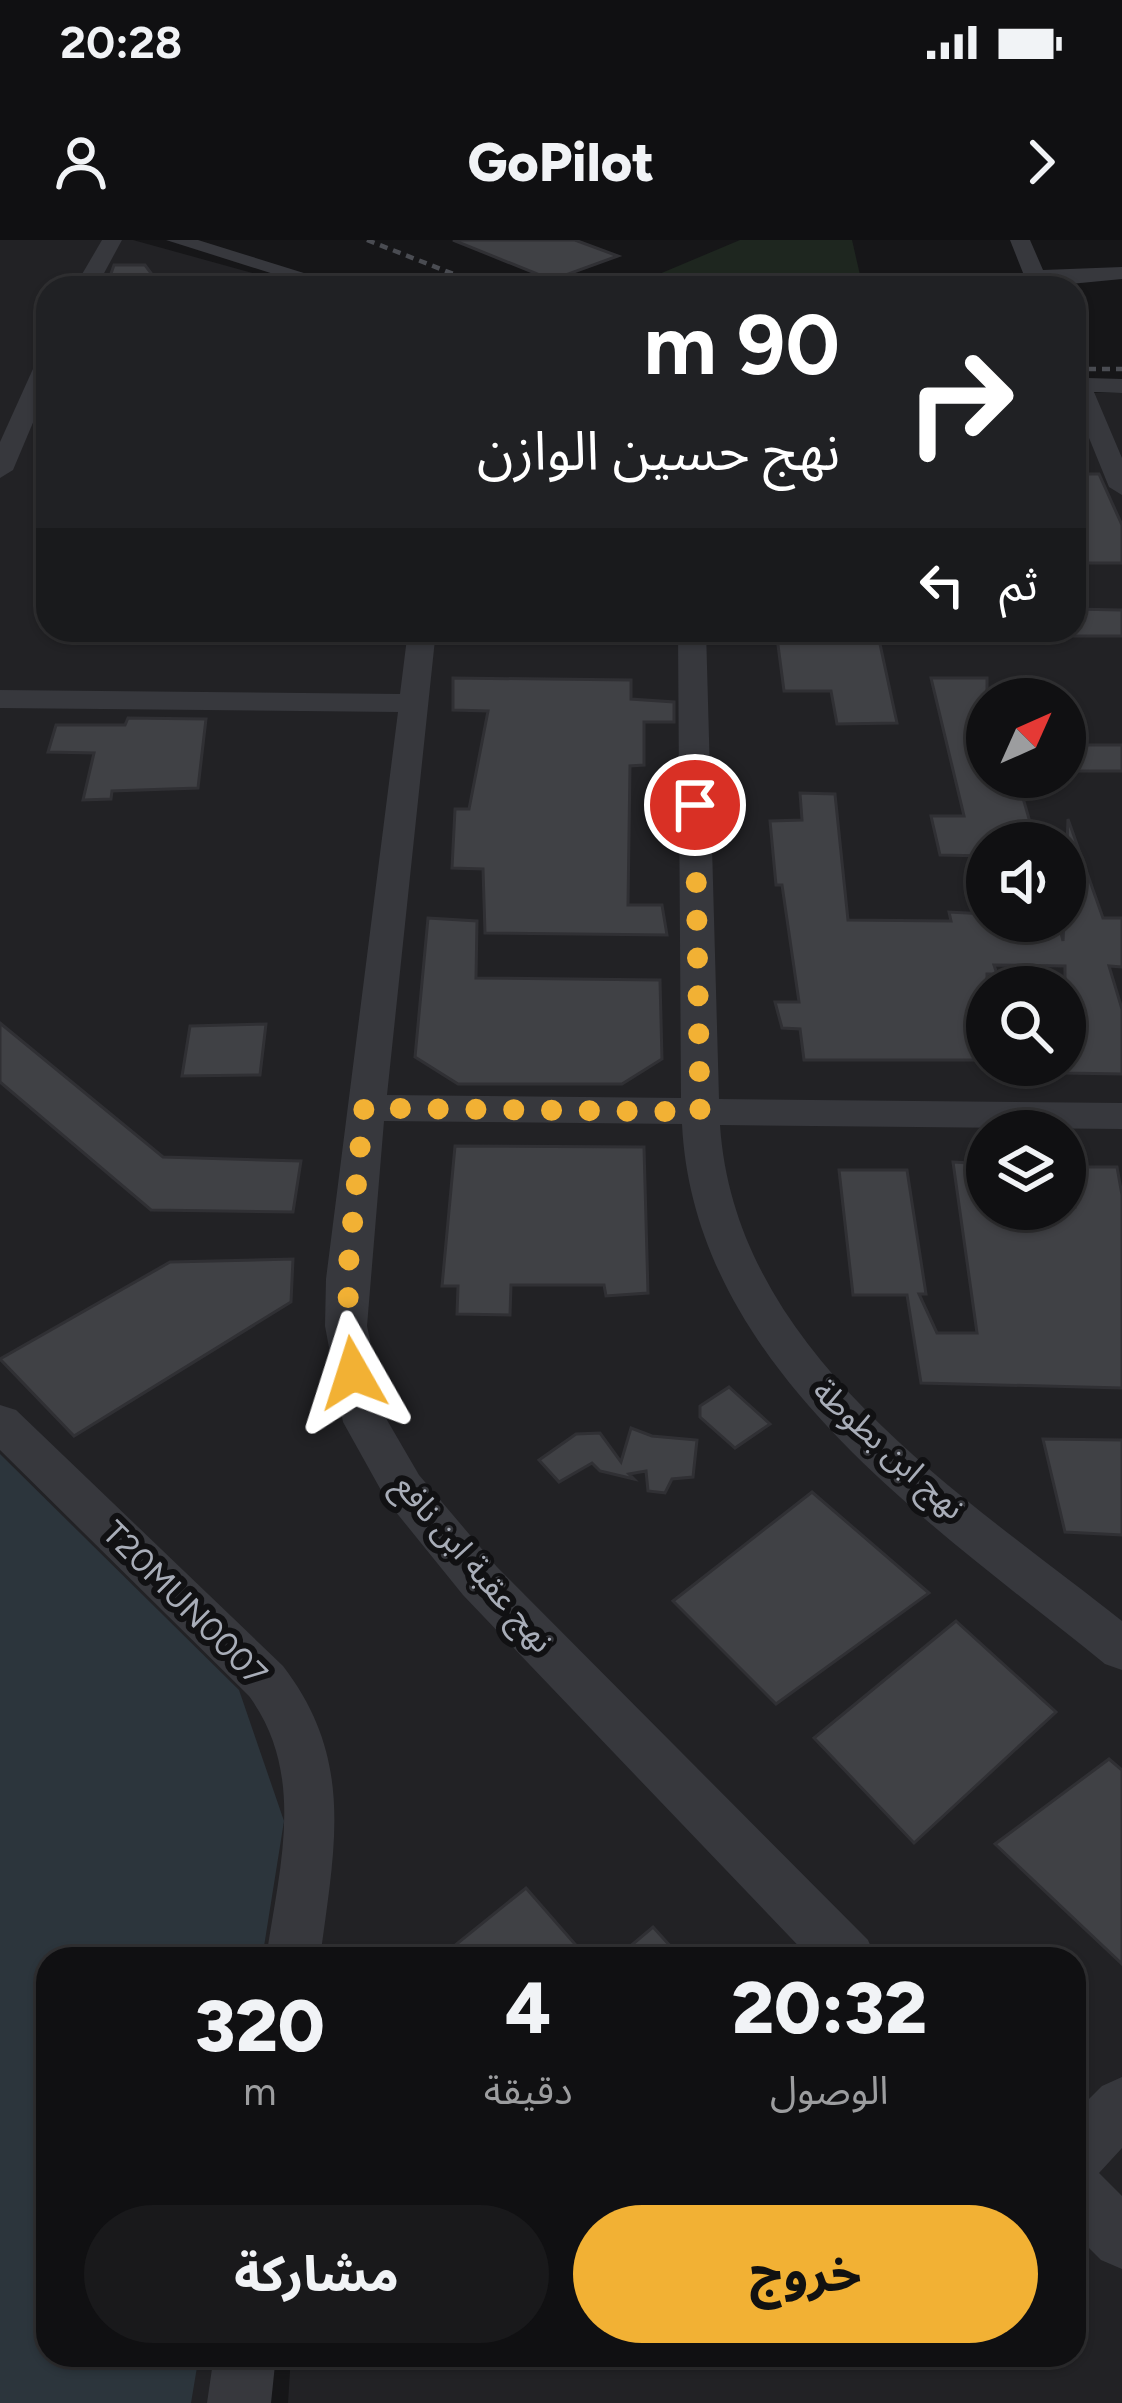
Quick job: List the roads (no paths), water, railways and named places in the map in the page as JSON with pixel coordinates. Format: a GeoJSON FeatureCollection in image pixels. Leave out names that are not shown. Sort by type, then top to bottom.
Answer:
{"type":"FeatureCollection","features":[{"type":"Feature","properties":{"kind":"street"},"geometry":{"type":"LineString","coordinates":[[92,276],[112,240]]}},
{"type":"Feature","properties":{"kind":"street"},"geometry":{"type":"LineString","coordinates":[[176,240],[299,276]]}},
{"type":"Feature","properties":{"kind":"street"},"geometry":{"type":"LineString","coordinates":[[1020,240],[1035,276]]}},
{"type":"Feature","properties":{"kind":"street"},"geometry":{"type":"LineString","coordinates":[[1086,277],[1122,273]]}},
{"type":"Feature","properties":{"kind":"street"},"geometry":{"type":"LineString","coordinates":[[1086,382],[1122,386]]}},
{"type":"Feature","properties":{"kind":"street"},"geometry":{"type":"LineString","coordinates":[[0,470],[36,388]]}},
{"type":"Feature","properties":{"kind":"street"},"geometry":{"type":"LineString","coordinates":[[1086,399],[1114,450],[1122,487]]}},
{"type":"Feature","properties":{"kind":"street","name":"نهج عقبة ابن نافع"},"geometry":{"type":"LineString","coordinates":[[420,642],[364,1108],[346,1326],[365,1422],[403,1489],[480,1581],[837,1947]]}},
{"type":"Feature","properties":{"kind":"street","name":"نهج ابن بطوطة"},"geometry":{"type":"LineString","coordinates":[[692,642],[700,1112],[706,1187],[742,1280],[817,1388],[879,1448],[1122,1649]]}},
{"type":"Feature","properties":{"kind":"street"},"geometry":{"type":"LineString","coordinates":[[0,699],[412,703]]}},
{"type":"Feature","properties":{"kind":"street"},"geometry":{"type":"LineString","coordinates":[[364,1108],[1122,1116]]}},
{"type":"Feature","properties":{"kind":"street","name":"T20MUN0007"},"geometry":{"type":"LineString","coordinates":[[0,1422],[266,1681],[296,1724],[304,1748],[309,1828],[294,1947]]}},
{"type":"Feature","properties":{"kind":"street"},"geometry":{"type":"LineString","coordinates":[[1086,2144],[1122,2106]]}},
{"type":"Feature","properties":{"kind":"street"},"geometry":{"type":"LineString","coordinates":[[1086,2202],[1122,2239]]}},
{"type":"Feature","properties":{"kind":"street"},"geometry":{"type":"LineString","coordinates":[[239,2403],[244,2367]]}},
{"type":"Feature","properties":{"kind":"railway"},"geometry":{"type":"LineString","coordinates":[[367,240],[458,276]]}},
{"type":"Feature","properties":{"kind":"railway"},"geometry":{"type":"LineString","coordinates":[[1086,369],[1122,369]]}}]}
